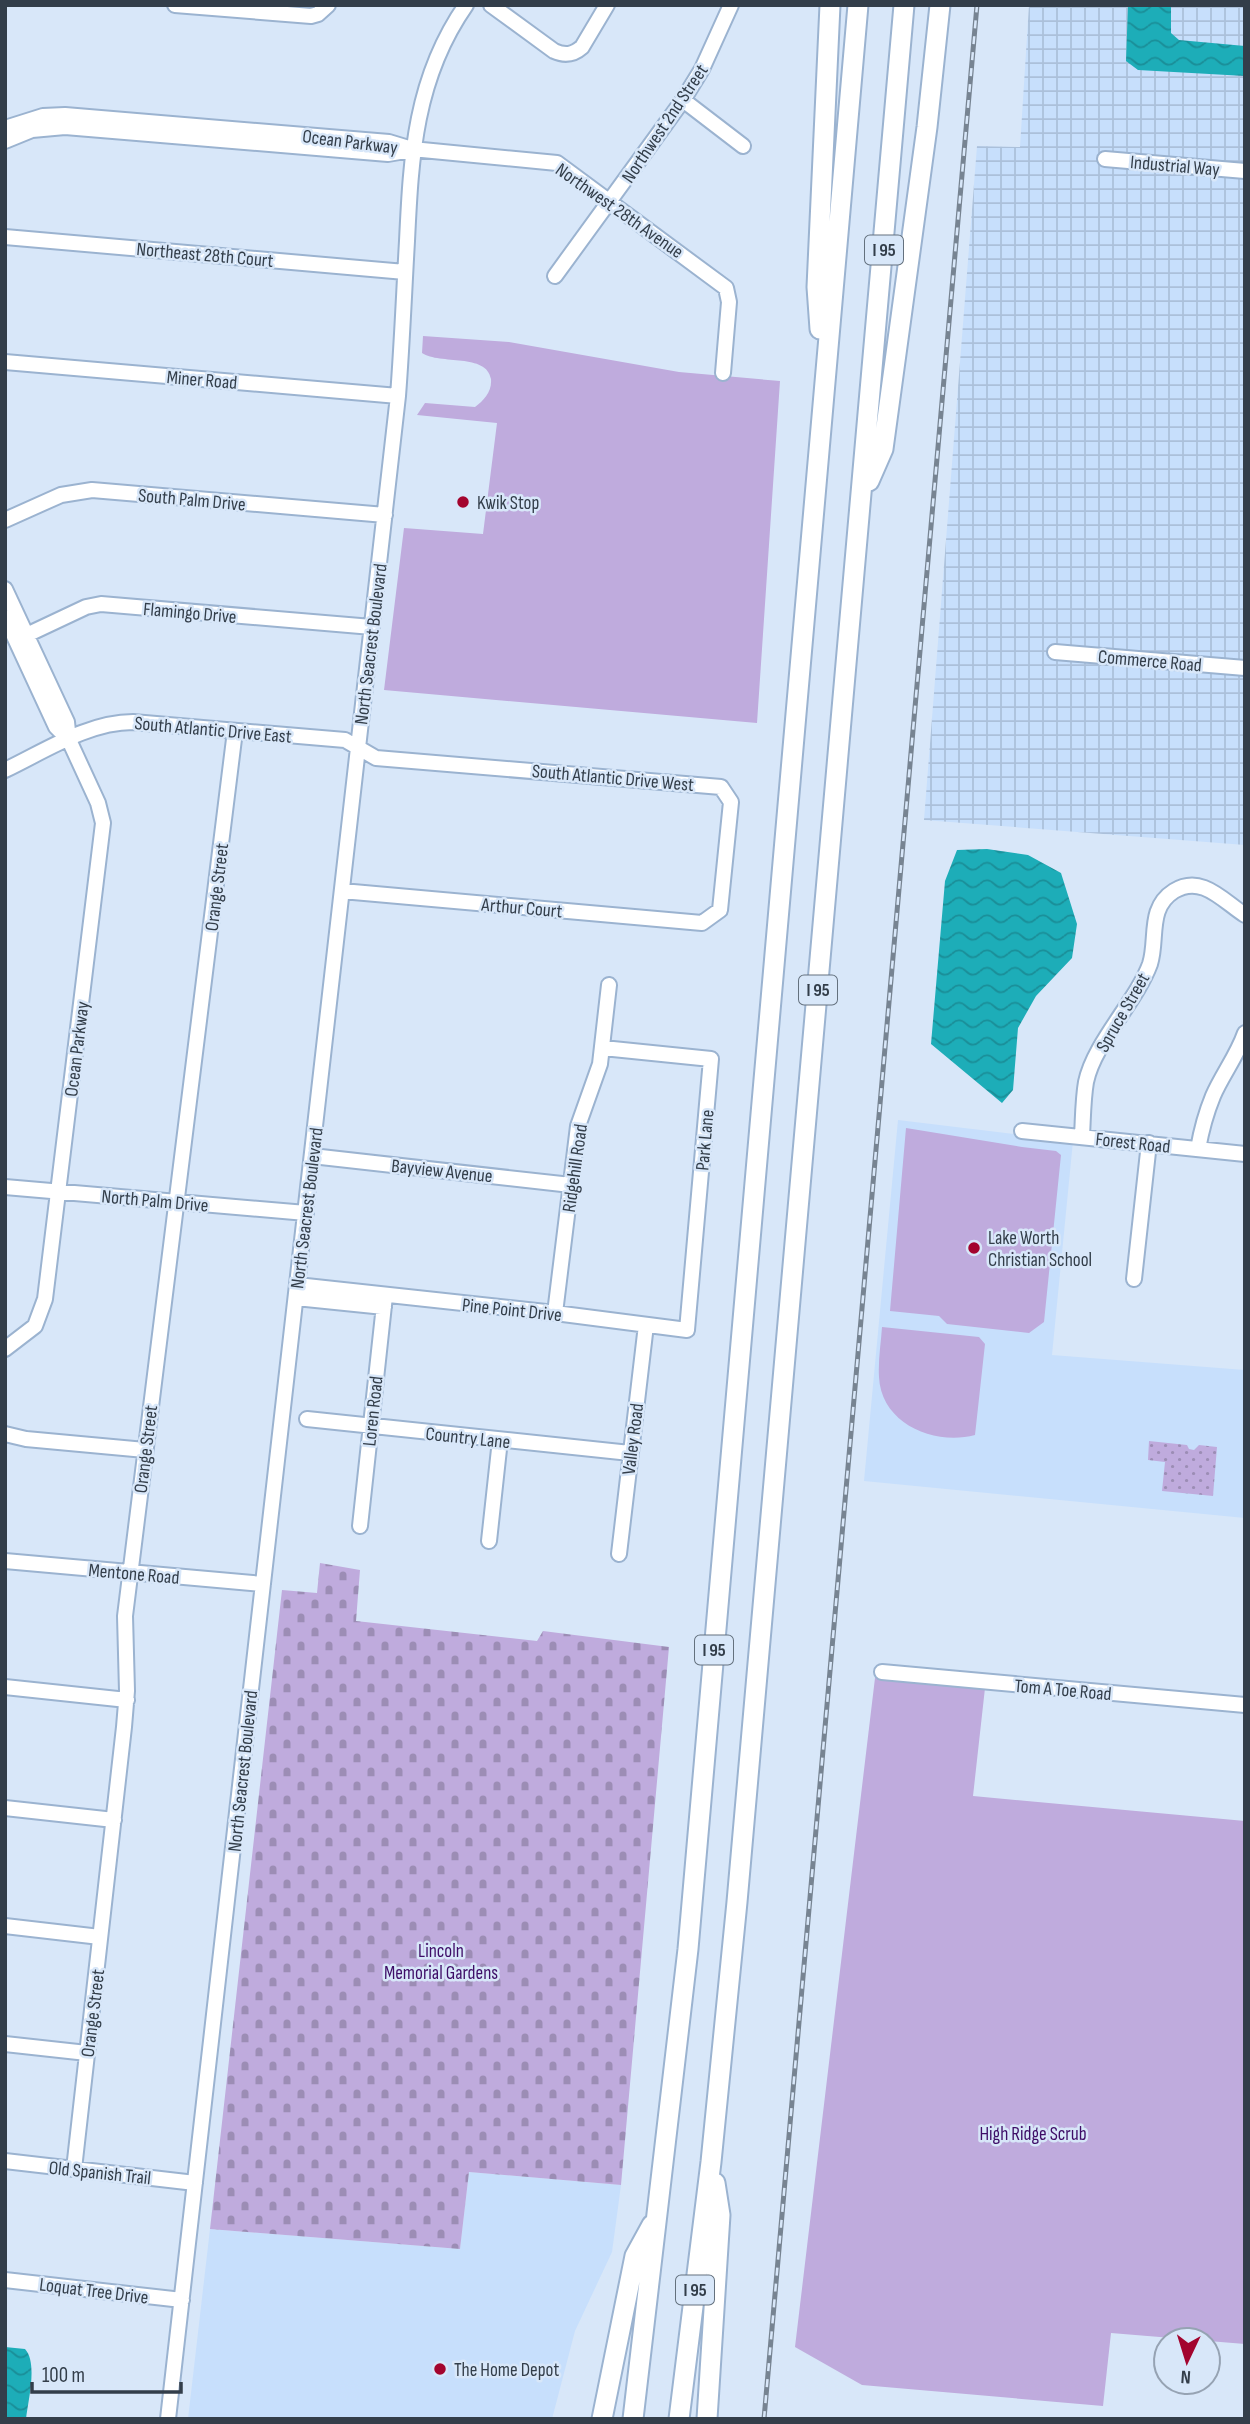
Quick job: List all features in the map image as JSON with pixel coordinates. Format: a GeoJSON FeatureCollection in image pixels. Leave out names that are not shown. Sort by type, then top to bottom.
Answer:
{"type":"FeatureCollection","features":[{"type":"Feature","properties":{"kind":"highway"},"geometry":{"type":"LineString","coordinates":[[824,387],[817,287],[830,5]]}},
{"type":"Feature","properties":{"kind":"highway","name":"I 95"},"geometry":{"type":"LineString","coordinates":[[633,2419],[688,1949],[858,5]]}},
{"type":"Feature","properties":{"kind":"highway","name":"I 95"},"geometry":{"type":"LineString","coordinates":[[679,2419],[711,2162],[736,1916],[904,5]]}},
{"type":"Feature","properties":{"kind":"highway"},"geometry":{"type":"LineString","coordinates":[[863,495],[883,449],[926,139],[940,5]]}},
{"type":"Feature","properties":{"kind":"highway"},"geometry":{"type":"LineString","coordinates":[[707,2419],[720,2215],[711,2162]]}},
{"type":"Feature","properties":{"kind":"highway"},"geometry":{"type":"LineString","coordinates":[[601,2419],[635,2256],[658,2215]]}},
{"type":"Feature","properties":{"kind":"street"},"geometry":{"type":"LineString","coordinates":[[175,5],[311,16],[323,10]]}},
{"type":"Feature","properties":{"kind":"street","name":"North Seacrest Boulevard"},"geometry":{"type":"LineString","coordinates":[[168,2419],[398,396],[412,149],[429,78],[448,34],[466,5]]}},
{"type":"Feature","properties":{"kind":"street"},"geometry":{"type":"LineString","coordinates":[[491,5],[563,55],[582,47],[607,5]]}},
{"type":"Feature","properties":{"kind":"street","name":"Northwest 2nd Street"},"geometry":{"type":"LineString","coordinates":[[555,276],[683,100],[702,69],[732,5]]}},
{"type":"Feature","properties":{"kind":"street"},"geometry":{"type":"LineString","coordinates":[[683,100],[743,146]]}},
{"type":"Feature","properties":{"kind":"street","name":"Ocean Parkway"},"geometry":{"type":"LineString","coordinates":[[6,136],[43,116],[65,115],[227,134],[389,142],[412,149]]}},
{"type":"Feature","properties":{"kind":"street","name":"Northwest 28th Avenue"},"geometry":{"type":"LineString","coordinates":[[412,149],[550,161],[557,163],[610,201],[721,283],[729,295],[723,373]]}},
{"type":"Feature","properties":{"kind":"street","name":"Industrial Way"},"geometry":{"type":"LineString","coordinates":[[1105,159],[1245,171]]}},
{"type":"Feature","properties":{"kind":"street","name":"Northeast 28th Court"},"geometry":{"type":"LineString","coordinates":[[5,237],[405,272]]}},
{"type":"Feature","properties":{"kind":"street","name":"Miner Road"},"geometry":{"type":"LineString","coordinates":[[5,362],[398,396]]}},
{"type":"Feature","properties":{"kind":"street","name":"South Palm Drive"},"geometry":{"type":"LineString","coordinates":[[5,520],[61,495],[92,490],[385,515]]}},
{"type":"Feature","properties":{"kind":"street","name":"Ocean Parkway"},"geometry":{"type":"LineString","coordinates":[[5,589],[21,638]]}},
{"type":"Feature","properties":{"kind":"street","name":"Flamingo Drive"},"geometry":{"type":"LineString","coordinates":[[21,638],[86,607],[101,604],[372,627]]}},
{"type":"Feature","properties":{"kind":"street","name":"Ocean Parkway"},"geometry":{"type":"LineString","coordinates":[[5,617],[21,638],[67,722],[69,740],[98,803],[103,822],[42,1311],[35,1326],[5,1349]]}},
{"type":"Feature","properties":{"kind":"street","name":"Commerce Road"},"geometry":{"type":"LineString","coordinates":[[1055,652],[1245,668]]}},
{"type":"Feature","properties":{"kind":"street","name":"South Atlantic Drive East"},"geometry":{"type":"LineString","coordinates":[[5,770],[104,725],[123,722],[345,740],[358,748]]}},
{"type":"Feature","properties":{"kind":"street","name":"Orange Street"},"geometry":{"type":"LineString","coordinates":[[74,2169],[127,1700],[125,1633],[130,1573],[235,731]]}},
{"type":"Feature","properties":{"kind":"street","name":"South Atlantic Drive West"},"geometry":{"type":"LineString","coordinates":[[358,748],[376,758],[721,787],[731,802],[720,910],[702,923]]}},
{"type":"Feature","properties":{"kind":"street","name":"Spruce Street"},"geometry":{"type":"LineString","coordinates":[[1082,1136],[1086,1081],[1099,1051],[1150,963],[1154,922],[1161,903],[1175,890],[1193,885],[1211,889],[1245,915]]}},
{"type":"Feature","properties":{"kind":"street","name":"Arthur Court"},"geometry":{"type":"LineString","coordinates":[[342,891],[702,923]]}},
{"type":"Feature","properties":{"kind":"street","name":"Ridgehill Road"},"geometry":{"type":"LineString","coordinates":[[555,1313],[578,1126],[596,1079],[603,1048],[609,985]]}},
{"type":"Feature","properties":{"kind":"street"},"geometry":{"type":"LineString","coordinates":[[1198,1149],[1213,1097],[1242,1051],[1245,1033]]}},
{"type":"Feature","properties":{"kind":"street","name":"Park Lane"},"geometry":{"type":"LineString","coordinates":[[603,1048],[711,1059],[687,1330]]}},
{"type":"Feature","properties":{"kind":"street","name":"Forest Road"},"geometry":{"type":"LineString","coordinates":[[1022,1130],[1245,1154]]}},
{"type":"Feature","properties":{"kind":"street"},"geometry":{"type":"LineString","coordinates":[[1134,1279],[1149,1143]]}},
{"type":"Feature","properties":{"kind":"street","name":"Bayview Avenue"},"geometry":{"type":"LineString","coordinates":[[312,1156],[571,1185]]}},
{"type":"Feature","properties":{"kind":"street","name":"North Palm Drive"},"geometry":{"type":"LineString","coordinates":[[5,1187],[306,1213]]}},
{"type":"Feature","properties":{"kind":"street","name":"Pine Point Drive"},"geometry":{"type":"LineString","coordinates":[[297,1292],[385,1302],[555,1313],[687,1330]]}},
{"type":"Feature","properties":{"kind":"street","name":"Loren Road"},"geometry":{"type":"LineString","coordinates":[[359,1526],[385,1302]]}},
{"type":"Feature","properties":{"kind":"street","name":"Valley Road"},"geometry":{"type":"LineString","coordinates":[[619,1554],[646,1325]]}},
{"type":"Feature","properties":{"kind":"street","name":"Country Lane"},"geometry":{"type":"LineString","coordinates":[[307,1419],[630,1453]]}},
{"type":"Feature","properties":{"kind":"street"},"geometry":{"type":"LineString","coordinates":[[5,1434],[26,1439],[145,1450]]}},
{"type":"Feature","properties":{"kind":"street"},"geometry":{"type":"LineString","coordinates":[[489,1541],[500,1440]]}},
{"type":"Feature","properties":{"kind":"street","name":"Mentone Road"},"geometry":{"type":"LineString","coordinates":[[5,1561],[263,1584]]}},
{"type":"Feature","properties":{"kind":"street","name":"Tom A Toe Road"},"geometry":{"type":"LineString","coordinates":[[882,1672],[1245,1705]]}},
{"type":"Feature","properties":{"kind":"street"},"geometry":{"type":"LineString","coordinates":[[5,1687],[127,1700]]}},
{"type":"Feature","properties":{"kind":"street"},"geometry":{"type":"LineString","coordinates":[[5,1808],[114,1820]]}},
{"type":"Feature","properties":{"kind":"street"},"geometry":{"type":"LineString","coordinates":[[5,1926],[100,1937]]}},
{"type":"Feature","properties":{"kind":"street"},"geometry":{"type":"LineString","coordinates":[[5,2044],[87,2053]]}},
{"type":"Feature","properties":{"kind":"street","name":"Old Spanish Trail"},"geometry":{"type":"LineString","coordinates":[[5,2161],[195,2183]]}},
{"type":"Feature","properties":{"kind":"street","name":"Loquat Tree Drive"},"geometry":{"type":"LineString","coordinates":[[5,2280],[182,2300]]}},
{"type":"Feature","properties":{"kind":"shaded area"},"geometry":{"type":"Polygon","coordinates":[[[1029,5],[1245,5],[1245,845],[924,820],[977,146],[1020,147],[1029,5]]]}},
{"type":"Feature","properties":{"kind":"shaded area","name":"Lake Worth Christian School"},"geometry":{"type":"Polygon","coordinates":[[[898,1120],[1073,1141],[1052,1355],[1245,1370],[1245,1518],[864,1481],[898,1120]]]}},
{"type":"Feature","properties":{"kind":"shaded area"},"geometry":{"type":"Polygon","coordinates":[[[469,2172],[621,2185],[612,2252],[575,2331],[552,2419],[188,2419],[210,2229],[460,2249],[469,2172]]]}},
{"type":"Feature","properties":{"kind":"green space"},"geometry":{"type":"Polygon","coordinates":[[[423,336],[509,342],[679,372],[780,381],[757,723],[384,690],[404,528],[483,534],[497,423],[417,415],[425,403],[475,407],[487,395],[491,384],[488,371],[481,366],[422,353],[423,336]]]}},
{"type":"Feature","properties":{"kind":"green space"},"geometry":{"type":"Polygon","coordinates":[[[906,1128],[1056,1151],[1061,1155],[1044,1322],[1029,1333],[947,1324],[939,1316],[890,1311],[906,1128]]]}},
{"type":"Feature","properties":{"kind":"green space"},"geometry":{"type":"Polygon","coordinates":[[[882,1327],[979,1337],[985,1344],[975,1435],[959,1438],[928,1434],[900,1419],[889,1407],[882,1393],[879,1377],[882,1327]]]}},
{"type":"Feature","properties":{"kind":"green space"},"geometry":{"type":"Polygon","coordinates":[[[1149,1441],[1187,1445],[1194,1450],[1199,1445],[1217,1447],[1213,1496],[1162,1491],[1165,1462],[1148,1460],[1149,1441]]]}},
{"type":"Feature","properties":{"kind":"green space","name":"Lincoln Memorial Gardens"},"geometry":{"type":"Polygon","coordinates":[[[320,1563],[360,1570],[356,1621],[537,1641],[543,1631],[669,1647],[621,2185],[469,2172],[460,2249],[210,2229],[282,1590],[317,1593],[320,1563]]]}},
{"type":"Feature","properties":{"kind":"green space","name":"High Ridge Scrub"},"geometry":{"type":"Polygon","coordinates":[[[875,1678],[985,1688],[973,1796],[1245,1821],[1245,2344],[1222,2342],[1222,2326],[1152,2326],[1152,2336],[1111,2333],[1103,2406],[862,2385],[795,2347],[875,1678]]]}},
{"type":"Feature","properties":{"kind":"water"},"geometry":{"type":"Polygon","coordinates":[[[1128,5],[1171,5],[1171,33],[1179,40],[1245,46],[1245,76],[1138,70],[1126,61],[1128,5]]]}},
{"type":"Feature","properties":{"kind":"water"},"geometry":{"type":"Polygon","coordinates":[[[987,849],[1028,855],[1061,873],[1077,924],[1072,958],[1036,996],[1018,1028],[1013,1090],[1002,1103],[931,1044],[945,881],[957,850],[987,849]]]}},
{"type":"Feature","properties":{"kind":"water"},"geometry":{"type":"Polygon","coordinates":[[[5,2347],[25,2349],[29,2355],[32,2373],[26,2419],[5,2419],[5,2347]]]}},
{"type":"Feature","properties":{"kind":"railway"},"geometry":{"type":"LineString","coordinates":[[764,2419],[977,5]]}},
{"type":"Feature","properties":{"kind":"place","name":"Kwik Stop"},"geometry":{"type":"Point","coordinates":[463,502]}},
{"type":"Feature","properties":{"kind":"place","name":"Lake Worth Christian School"},"geometry":{"type":"Point","coordinates":[974,1248]}},
{"type":"Feature","properties":{"kind":"place","name":"The Home Depot"},"geometry":{"type":"Point","coordinates":[440,2369]}}]}
